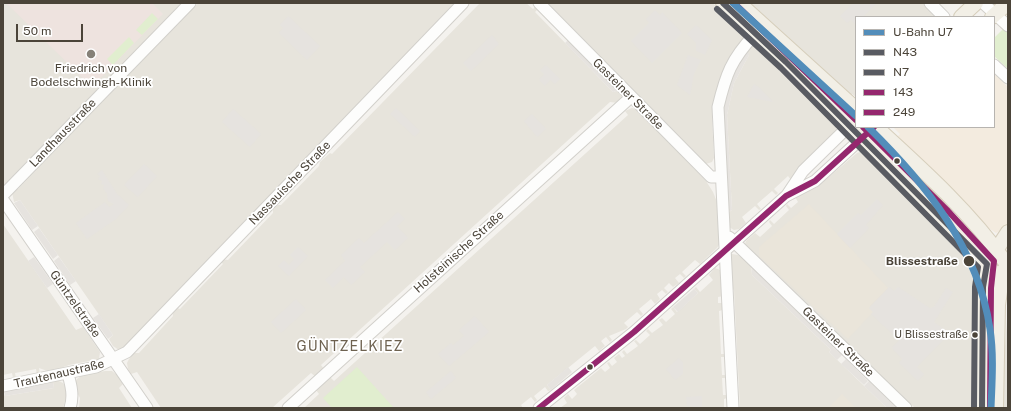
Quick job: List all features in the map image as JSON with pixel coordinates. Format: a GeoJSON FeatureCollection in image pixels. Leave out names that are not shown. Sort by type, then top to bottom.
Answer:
{"type":"FeatureCollection","features":[{"type":"Feature","properties":{"kind":"main road"},"geometry":{"type":"LineString","coordinates":[[723,3],[754,35],[853,122]]}},
{"type":"Feature","properties":{"kind":"main road"},"geometry":{"type":"LineString","coordinates":[[739,3],[855,108]]}},
{"type":"Feature","properties":{"kind":"main road"},"geometry":{"type":"LineString","coordinates":[[962,16],[976,3]]}},
{"type":"Feature","properties":{"kind":"main road"},"geometry":{"type":"LineString","coordinates":[[994,16],[1008,3]]}},
{"type":"Feature","properties":{"kind":"main road"},"geometry":{"type":"LineString","coordinates":[[856,128],[862,138],[952,227],[1004,283]]}},
{"type":"Feature","properties":{"kind":"main road"},"geometry":{"type":"LineString","coordinates":[[862,138],[874,128]]}},
{"type":"Feature","properties":{"kind":"main road"},"geometry":{"type":"LineString","coordinates":[[876,128],[953,200],[1007,262],[1004,283],[996,408]]}},
{"type":"Feature","properties":{"kind":"main road"},"geometry":{"type":"LineString","coordinates":[[982,408],[983,287],[987,264],[1008,232]]}},
{"type":"Feature","properties":{"kind":"street","name":"Landhausstraße"},"geometry":{"type":"LineString","coordinates":[[3,195],[190,3]]}},
{"type":"Feature","properties":{"kind":"street","name":"Nassauische Straße"},"geometry":{"type":"LineString","coordinates":[[114,360],[131,349],[463,3]]}},
{"type":"Feature","properties":{"kind":"street","name":"Gasteiner Straße"},"geometry":{"type":"LineString","coordinates":[[539,3],[711,177],[720,177]]}},
{"type":"Feature","properties":{"kind":"street"},"geometry":{"type":"LineString","coordinates":[[930,3],[943,16]]}},
{"type":"Feature","properties":{"kind":"street"},"geometry":{"type":"LineString","coordinates":[[983,3],[994,16]]}},
{"type":"Feature","properties":{"kind":"street"},"geometry":{"type":"LineString","coordinates":[[995,17],[1008,26]]}},
{"type":"Feature","properties":{"kind":"street"},"geometry":{"type":"LineString","coordinates":[[733,408],[720,177],[718,107],[724,80],[730,65],[754,35]]}},
{"type":"Feature","properties":{"kind":"street"},"geometry":{"type":"LineString","coordinates":[[995,66],[1008,78]]}},
{"type":"Feature","properties":{"kind":"street","name":"Holsteinische Straße"},"geometry":{"type":"LineString","coordinates":[[288,408],[631,97]]}},
{"type":"Feature","properties":{"kind":"street"},"geometry":{"type":"LineString","coordinates":[[786,196],[803,171],[853,122]]}},
{"type":"Feature","properties":{"kind":"street"},"geometry":{"type":"LineString","coordinates":[[539,408],[634,332],[786,196],[815,181],[862,138]]}},
{"type":"Feature","properties":{"kind":"street","name":"Güntzelstraße"},"geometry":{"type":"LineString","coordinates":[[3,200],[147,408]]}},
{"type":"Feature","properties":{"kind":"street","name":"Gasteiner Straße"},"geometry":{"type":"LineString","coordinates":[[724,232],[906,408]]}},
{"type":"Feature","properties":{"kind":"street","name":"Trautenaustraße"},"geometry":{"type":"LineString","coordinates":[[3,386],[68,374],[96,367],[114,360]]}},
{"type":"Feature","properties":{"kind":"street"},"geometry":{"type":"LineString","coordinates":[[68,374],[72,392],[70,408]]}},
{"type":"Feature","properties":{"kind":"shaded area"},"geometry":{"type":"Polygon","coordinates":[[[3,3],[182,3],[9,180],[10,182],[4,186],[3,3]]]}},
{"type":"Feature","properties":{"kind":"shaded area","name":"Friedrich von Bodelschwingh-Klinik"},"geometry":{"type":"Polygon","coordinates":[[[6,3],[152,3],[163,14],[92,87],[6,3]]]}},
{"type":"Feature","properties":{"kind":"shaded area"},"geometry":{"type":"Polygon","coordinates":[[[198,3],[459,3],[129,342],[129,346],[119,350],[113,346],[109,339],[113,335],[20,200],[14,202],[12,192],[16,188],[18,189],[198,3]]]}},
{"type":"Feature","properties":{"kind":"shaded area"},"geometry":{"type":"Polygon","coordinates":[[[480,3],[526,3],[533,9],[537,5],[540,7],[535,12],[613,92],[620,90],[623,94],[621,100],[618,103],[610,102],[321,365],[324,369],[316,377],[311,373],[272,408],[161,408],[137,372],[131,374],[127,363],[129,359],[134,353],[139,353],[173,316],[172,309],[174,307],[180,309],[223,264],[219,260],[228,260],[273,213],[273,205],[281,205],[319,166],[320,162],[330,153],[332,154],[480,3]]]}},
{"type":"Feature","properties":{"kind":"shaded area"},"geometry":{"type":"Polygon","coordinates":[[[546,3],[713,3],[720,10],[722,8],[743,32],[744,38],[743,42],[737,46],[726,63],[719,83],[712,118],[714,158],[712,162],[706,164],[546,3]]]}},
{"type":"Feature","properties":{"kind":"shaded area"},"geometry":{"type":"Polygon","coordinates":[[[745,3],[924,3],[940,16],[855,16],[855,96],[852,94],[848,97],[745,3]]]}},
{"type":"Feature","properties":{"kind":"shaded area"},"geometry":{"type":"Polygon","coordinates":[[[853,3],[877,3],[864,16],[855,16],[855,24],[851,20],[847,23],[840,16],[853,3]]]}},
{"type":"Feature","properties":{"kind":"shaded area"},"geometry":{"type":"Polygon","coordinates":[[[655,10],[660,15],[662,12],[682,33],[652,63],[631,41],[649,23],[646,19],[655,10]]]}},
{"type":"Feature","properties":{"kind":"shaded area"},"geometry":{"type":"Polygon","coordinates":[[[288,16],[320,46],[307,60],[279,33],[283,28],[280,25],[288,16]]]}},
{"type":"Feature","properties":{"kind":"shaded area"},"geometry":{"type":"Polygon","coordinates":[[[696,25],[712,40],[705,55],[696,51],[696,43],[687,34],[696,25]]]}},
{"type":"Feature","properties":{"kind":"shaded area"},"geometry":{"type":"Polygon","coordinates":[[[492,35],[499,44],[471,71],[463,63],[492,35]]]}},
{"type":"Feature","properties":{"kind":"shaded area"},"geometry":{"type":"Polygon","coordinates":[[[570,38],[620,90],[613,92],[565,43],[570,38]]]}},
{"type":"Feature","properties":{"kind":"shaded area"},"geometry":{"type":"Polygon","coordinates":[[[757,45],[793,79],[792,81],[813,97],[832,115],[829,119],[836,126],[836,131],[791,180],[788,176],[774,189],[778,193],[776,195],[772,191],[757,204],[761,209],[759,210],[755,206],[742,217],[746,223],[739,229],[734,230],[729,227],[726,214],[732,210],[727,115],[734,83],[749,55],[746,52],[750,46],[757,45]]]}},
{"type":"Feature","properties":{"kind":"shaded area"},"geometry":{"type":"Polygon","coordinates":[[[744,52],[749,53],[749,55],[734,83],[727,115],[732,210],[726,214],[721,117],[729,78],[744,52]]]}},
{"type":"Feature","properties":{"kind":"shaded area"},"geometry":{"type":"Polygon","coordinates":[[[688,55],[701,60],[694,74],[690,95],[677,85],[688,55]]]}},
{"type":"Feature","properties":{"kind":"shaded area"},"geometry":{"type":"Polygon","coordinates":[[[546,65],[560,79],[555,84],[550,80],[545,86],[539,80],[544,74],[540,70],[546,65]]]}},
{"type":"Feature","properties":{"kind":"shaded area"},"geometry":{"type":"Polygon","coordinates":[[[995,74],[1008,87],[1008,226],[996,233],[990,229],[987,231],[939,175],[935,175],[896,138],[900,134],[894,128],[995,128],[995,74]]]}},
{"type":"Feature","properties":{"kind":"shaded area"},"geometry":{"type":"Polygon","coordinates":[[[754,84],[760,88],[773,102],[747,97],[754,84]]]}},
{"type":"Feature","properties":{"kind":"shaded area"},"geometry":{"type":"Polygon","coordinates":[[[396,108],[420,131],[415,137],[390,114],[396,108]]]}},
{"type":"Feature","properties":{"kind":"shaded area"},"geometry":{"type":"Polygon","coordinates":[[[632,108],[637,110],[706,181],[713,192],[717,202],[720,243],[717,248],[700,264],[695,260],[682,272],[686,276],[684,278],[680,274],[675,278],[679,283],[673,287],[669,283],[664,288],[668,292],[666,294],[662,290],[657,294],[660,299],[655,304],[651,299],[639,309],[643,314],[641,316],[637,312],[624,323],[628,327],[626,329],[609,336],[612,340],[610,342],[606,337],[601,341],[605,346],[599,351],[595,346],[547,385],[551,390],[548,391],[545,387],[534,396],[537,400],[535,402],[531,397],[521,405],[523,408],[304,408],[319,394],[316,390],[330,377],[334,381],[628,115],[625,111],[632,108]]]}},
{"type":"Feature","properties":{"kind":"shaded area"},"geometry":{"type":"Polygon","coordinates":[[[233,109],[261,134],[250,147],[222,122],[233,109]]]}},
{"type":"Feature","properties":{"kind":"shaded area"},"geometry":{"type":"Polygon","coordinates":[[[532,114],[546,129],[537,137],[524,121],[532,114]]]}},
{"type":"Feature","properties":{"kind":"shaded area"},"geometry":{"type":"Polygon","coordinates":[[[862,151],[870,159],[872,158],[971,253],[968,257],[975,267],[976,408],[915,408],[757,260],[745,244],[746,241],[755,233],[760,237],[772,226],[769,222],[770,220],[774,224],[789,210],[786,206],[787,204],[791,208],[798,202],[795,197],[817,187],[857,153],[862,151]]]}},
{"type":"Feature","properties":{"kind":"shaded area"},"geometry":{"type":"Polygon","coordinates":[[[144,164],[157,176],[138,197],[124,185],[144,164]]]}},
{"type":"Feature","properties":{"kind":"shaded area"},"geometry":{"type":"Polygon","coordinates":[[[102,170],[117,194],[129,205],[116,219],[87,239],[76,223],[105,202],[109,207],[114,204],[108,201],[107,194],[103,188],[104,185],[101,184],[102,181],[98,179],[100,176],[97,174],[102,170]]]}},
{"type":"Feature","properties":{"kind":"shaded area"},"geometry":{"type":"Polygon","coordinates":[[[877,199],[883,205],[866,225],[869,228],[850,248],[837,234],[858,213],[861,215],[877,199]]]}},
{"type":"Feature","properties":{"kind":"shaded area"},"geometry":{"type":"Polygon","coordinates":[[[20,200],[38,226],[32,230],[14,203],[20,200]]]}},
{"type":"Feature","properties":{"kind":"shaded area"},"geometry":{"type":"Polygon","coordinates":[[[809,204],[888,288],[869,308],[873,312],[848,339],[759,256],[759,247],[809,204]]]}},
{"type":"Feature","properties":{"kind":"shaded area"},"geometry":{"type":"Polygon","coordinates":[[[398,212],[405,219],[397,226],[408,238],[395,250],[387,242],[360,267],[365,272],[351,285],[344,277],[333,288],[325,280],[345,261],[341,255],[359,238],[364,243],[398,212]]]}},
{"type":"Feature","properties":{"kind":"shaded area"},"geometry":{"type":"Polygon","coordinates":[[[3,224],[76,330],[83,327],[100,352],[99,359],[69,365],[50,372],[39,368],[40,374],[37,375],[36,369],[15,373],[16,378],[13,378],[12,373],[3,375],[3,224]]]}},
{"type":"Feature","properties":{"kind":"shaded area"},"geometry":{"type":"Polygon","coordinates":[[[39,228],[58,255],[53,259],[34,232],[39,228]]]}},
{"type":"Feature","properties":{"kind":"shaded area"},"geometry":{"type":"Polygon","coordinates":[[[298,247],[308,256],[289,276],[278,266],[284,260],[289,265],[294,259],[290,255],[298,247]]]}},
{"type":"Feature","properties":{"kind":"shaded area"},"geometry":{"type":"Polygon","coordinates":[[[732,254],[738,255],[746,260],[751,266],[752,275],[831,350],[829,352],[887,408],[740,408],[734,290],[730,287],[730,256],[732,254]]]}},
{"type":"Feature","properties":{"kind":"shaded area"},"geometry":{"type":"Polygon","coordinates":[[[34,257],[53,284],[47,288],[28,261],[34,257]]]}},
{"type":"Feature","properties":{"kind":"shaded area"},"geometry":{"type":"Polygon","coordinates":[[[59,257],[76,281],[70,285],[54,261],[59,257]]]}},
{"type":"Feature","properties":{"kind":"shaded area"},"geometry":{"type":"Polygon","coordinates":[[[751,265],[835,346],[833,347],[842,355],[837,360],[829,352],[831,350],[752,275],[751,265]]]}},
{"type":"Feature","properties":{"kind":"shaded area"},"geometry":{"type":"Polygon","coordinates":[[[715,268],[723,271],[723,296],[718,297],[718,303],[723,303],[723,310],[719,311],[721,354],[725,354],[725,357],[721,357],[722,375],[726,375],[727,378],[722,378],[723,395],[728,395],[727,398],[724,399],[724,408],[560,408],[567,403],[564,398],[568,394],[572,399],[577,394],[574,390],[601,368],[605,372],[610,368],[607,363],[609,362],[612,366],[617,362],[614,358],[619,354],[622,358],[625,356],[622,352],[624,350],[627,354],[638,346],[634,341],[636,340],[640,344],[650,335],[646,331],[648,329],[652,333],[663,325],[659,320],[662,318],[666,322],[675,314],[671,309],[673,307],[677,312],[698,293],[694,289],[696,287],[700,292],[713,280],[709,275],[715,268]]]}},
{"type":"Feature","properties":{"kind":"shaded area"},"geometry":{"type":"Polygon","coordinates":[[[889,287],[894,291],[898,287],[930,308],[934,307],[946,288],[953,292],[934,322],[951,334],[949,337],[947,336],[917,367],[924,374],[918,381],[899,363],[902,359],[892,348],[899,340],[871,314],[873,312],[869,308],[889,287]]]}},
{"type":"Feature","properties":{"kind":"shaded area"},"geometry":{"type":"Polygon","coordinates":[[[694,289],[698,293],[678,312],[673,307],[694,289]]]}},
{"type":"Feature","properties":{"kind":"shaded area"},"geometry":{"type":"Polygon","coordinates":[[[296,299],[306,310],[281,333],[271,322],[296,299]]]}},
{"type":"Feature","properties":{"kind":"shaded area"},"geometry":{"type":"Polygon","coordinates":[[[1008,306],[1008,408],[1001,408],[1003,373],[1008,306]]]}},
{"type":"Feature","properties":{"kind":"shaded area"},"geometry":{"type":"Polygon","coordinates":[[[99,314],[113,335],[108,339],[93,318],[99,314]]]}},
{"type":"Feature","properties":{"kind":"shaded area"},"geometry":{"type":"Polygon","coordinates":[[[475,316],[489,332],[449,366],[438,354],[451,343],[453,345],[464,336],[459,330],[475,316]]]}},
{"type":"Feature","properties":{"kind":"shaded area"},"geometry":{"type":"Polygon","coordinates":[[[679,358],[683,363],[683,374],[675,380],[666,369],[679,358]]]}},
{"type":"Feature","properties":{"kind":"shaded area"},"geometry":{"type":"Polygon","coordinates":[[[846,359],[868,381],[864,385],[841,364],[846,359]]]}},
{"type":"Feature","properties":{"kind":"shaded area"},"geometry":{"type":"Polygon","coordinates":[[[568,367],[572,372],[551,390],[547,385],[568,367]]]}},
{"type":"Feature","properties":{"kind":"shaded area"},"geometry":{"type":"Polygon","coordinates":[[[112,371],[118,376],[123,384],[119,388],[132,408],[79,408],[80,398],[75,383],[77,379],[82,375],[112,371]]]}},
{"type":"Feature","properties":{"kind":"shaded area"},"geometry":{"type":"Polygon","coordinates":[[[451,371],[456,378],[431,399],[426,392],[451,371]]]}},
{"type":"Feature","properties":{"kind":"shaded area"},"geometry":{"type":"Polygon","coordinates":[[[57,380],[63,383],[66,387],[67,394],[63,408],[3,408],[3,392],[5,396],[54,388],[53,382],[57,380]]]}},
{"type":"Feature","properties":{"kind":"shaded area"},"geometry":{"type":"Polygon","coordinates":[[[869,381],[897,408],[887,408],[864,386],[869,381]]]}},
{"type":"Feature","properties":{"kind":"shaded area"},"geometry":{"type":"Polygon","coordinates":[[[53,382],[54,388],[5,396],[4,391],[53,382]]]}},
{"type":"Feature","properties":{"kind":"shaded area"},"geometry":{"type":"Polygon","coordinates":[[[842,394],[856,408],[828,408],[842,394]]]}},
{"type":"Feature","properties":{"kind":"shaded area"},"geometry":{"type":"Polygon","coordinates":[[[702,396],[702,408],[687,406],[686,397],[702,396]]]}},
{"type":"Feature","properties":{"kind":"green space"},"geometry":{"type":"Polygon","coordinates":[[[152,13],[158,19],[142,35],[136,30],[152,13]]]}},
{"type":"Feature","properties":{"kind":"green space"},"geometry":{"type":"Polygon","coordinates":[[[1003,29],[1008,33],[1008,69],[995,57],[995,37],[1003,29]]]}},
{"type":"Feature","properties":{"kind":"green space"},"geometry":{"type":"Polygon","coordinates":[[[129,37],[134,43],[113,65],[107,59],[129,37]]]}},
{"type":"Feature","properties":{"kind":"green space"},"geometry":{"type":"Polygon","coordinates":[[[887,145],[946,202],[942,207],[882,149],[887,145]]]}},
{"type":"Feature","properties":{"kind":"green space"},"geometry":{"type":"Polygon","coordinates":[[[357,367],[394,408],[332,408],[323,398],[357,367]]]}},
{"type":"Feature","properties":{"kind":"metro line","name":"U7"},"geometry":{"type":"LineString","coordinates":[[733,3],[855,115]]}},
{"type":"Feature","properties":{"kind":"metro line","name":"U7"},"geometry":{"type":"LineString","coordinates":[[869,128],[909,171],[946,218],[974,271],[984,299],[990,329],[992,349],[991,408]]}},
{"type":"Feature","properties":{"kind":"transit line","name":"N43"},"geometry":{"type":"LineString","coordinates":[[723,3],[786,62],[987,264],[983,287],[982,408]]}},
{"type":"Feature","properties":{"kind":"transit line","name":"143"},"geometry":{"type":"LineString","coordinates":[[734,3],[855,119]]}},
{"type":"Feature","properties":{"kind":"transit line","name":"N7"},"geometry":{"type":"LineString","coordinates":[[717,9],[781,68],[978,267],[975,287],[974,408]]}},
{"type":"Feature","properties":{"kind":"transit line","name":"143"},"geometry":{"type":"LineString","coordinates":[[864,128],[948,211],[994,261],[991,288],[990,408]]}},
{"type":"Feature","properties":{"kind":"transit line","name":"249"},"geometry":{"type":"LineString","coordinates":[[539,408],[634,332],[786,196],[815,181],[873,128]]}},
{"type":"Feature","properties":{"kind":"place","name":"Friedrich von Bodelschwingh-Klinik"},"geometry":{"type":"Point","coordinates":[91,54]}},
{"type":"Feature","properties":{"kind":"place","name":"Blissestraße"},"geometry":{"type":"Point","coordinates":[969,261]}},
{"type":"Feature","properties":{"kind":"place","name":"U Blissestraße"},"geometry":{"type":"Point","coordinates":[975,335]}},
{"type":"Feature","properties":{"kind":"district","name":"GÜNTZELKIEZ"},"geometry":{"type":"Point","coordinates":[350,347]}}]}
